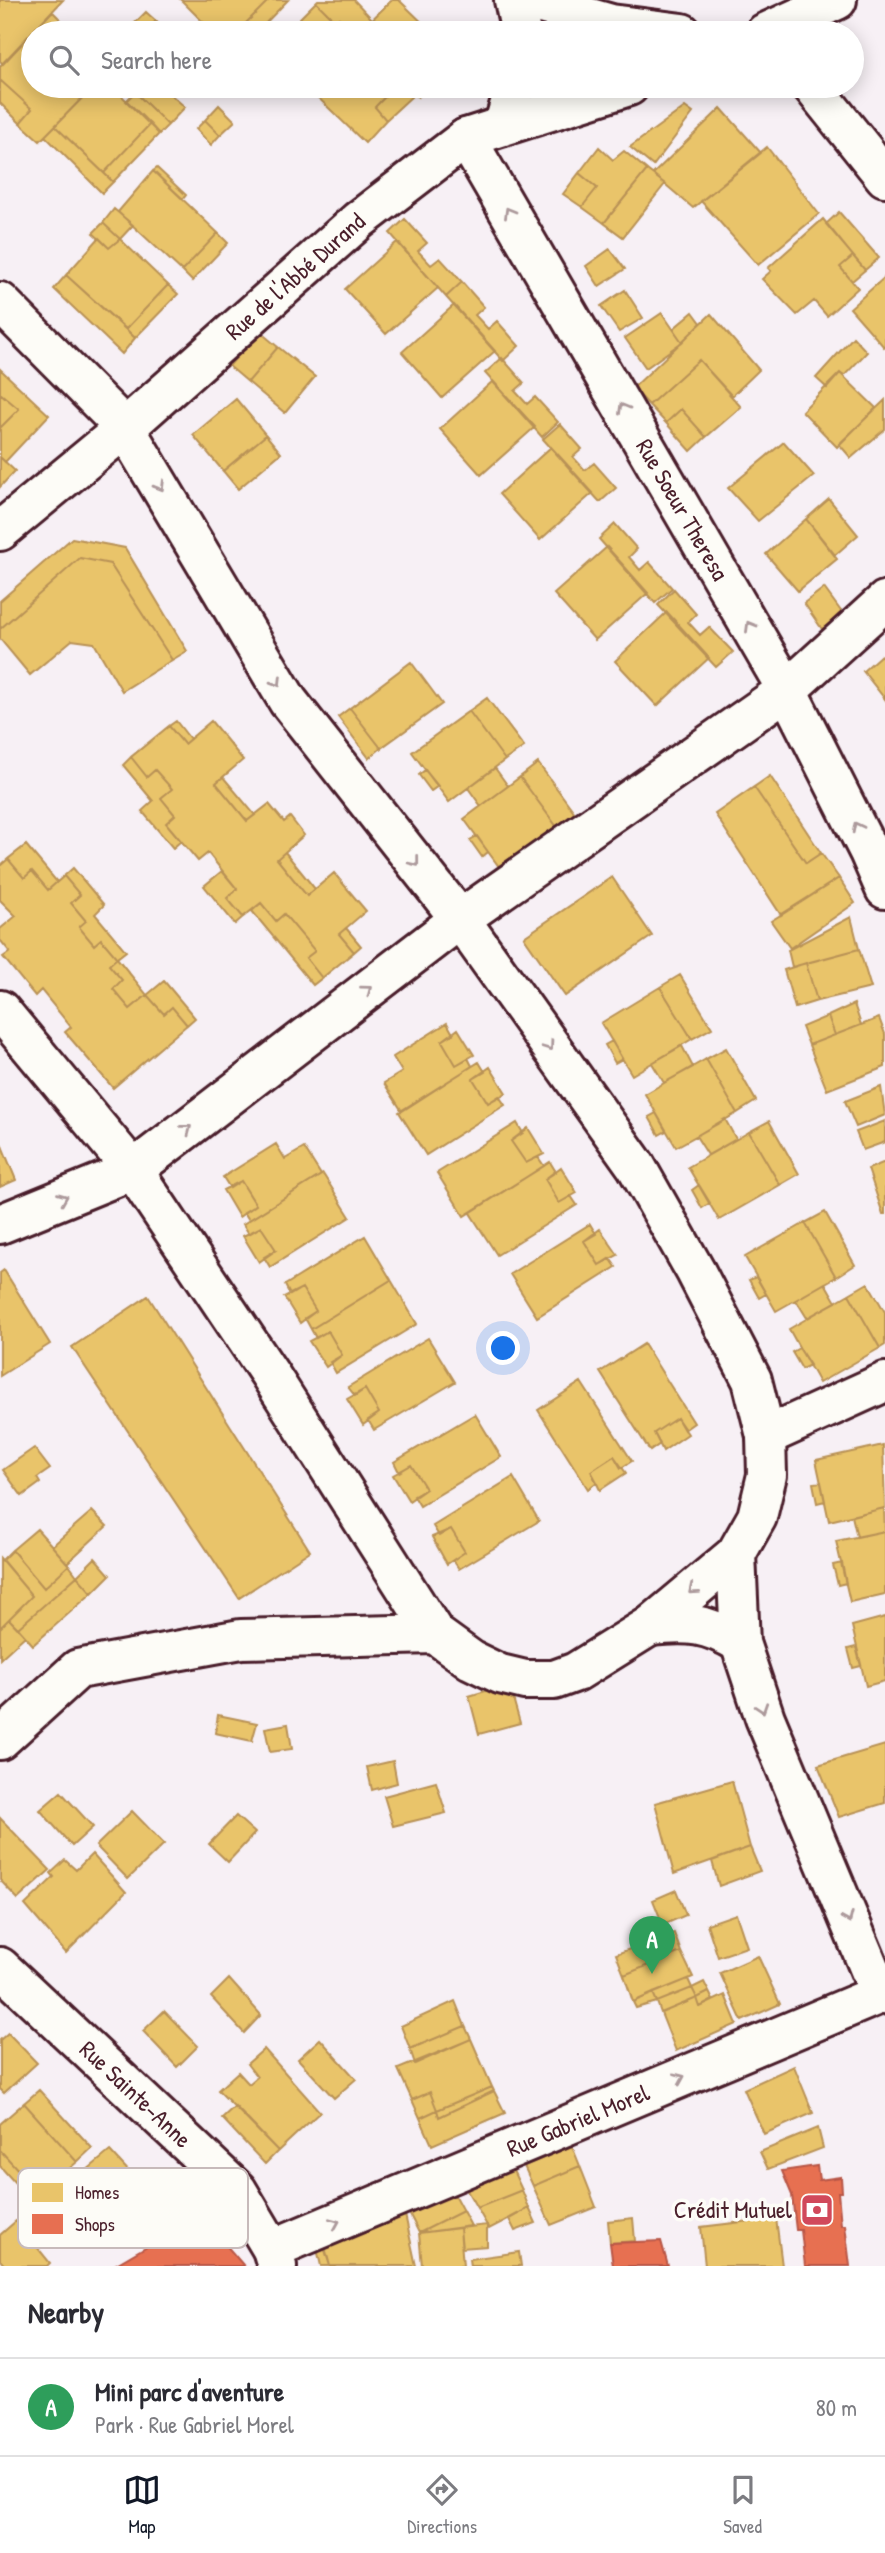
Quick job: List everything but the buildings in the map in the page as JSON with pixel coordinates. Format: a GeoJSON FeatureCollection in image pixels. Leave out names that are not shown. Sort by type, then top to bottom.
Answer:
{"type":"FeatureCollection","features":[{"type":"Feature","properties":{"kind":"street"},"geometry":{"type":"LineString","coordinates":[[514,0],[518,21]]}},
{"type":"Feature","properties":{"kind":"street"},"geometry":{"type":"LineString","coordinates":[[527,0],[600,21]]}},
{"type":"Feature","properties":{"kind":"street"},"geometry":{"type":"LineString","coordinates":[[793,21],[837,0]]}},
{"type":"Feature","properties":{"kind":"street"},"geometry":{"type":"LineString","coordinates":[[504,124],[512,98]]}},
{"type":"Feature","properties":{"kind":"street","name":"Rue de l'Abbé Durand"},"geometry":{"type":"LineString","coordinates":[[0,531],[125,428],[359,220],[466,138],[590,98]]}},
{"type":"Feature","properties":{"kind":"street"},"geometry":{"type":"LineString","coordinates":[[822,98],[885,177]]}},
{"type":"Feature","properties":{"kind":"street","name":"Rue Soeur Theresa"},"geometry":{"type":"LineString","coordinates":[[466,138],[787,690],[885,889]]}},
{"type":"Feature","properties":{"kind":"street"},"geometry":{"type":"LineString","coordinates":[[0,302],[125,428],[288,701],[460,919],[636,1166],[696,1272],[752,1380],[766,1436],[767,1475],[757,1517],[736,1554],[650,1626],[576,1672],[554,1680],[525,1680],[500,1674],[471,1660],[435,1634],[269,1373],[133,1170],[0,1010]]}},
{"type":"Feature","properties":{"kind":"street"},"geometry":{"type":"LineString","coordinates":[[0,1224],[133,1170],[460,919],[787,690],[885,601]]}},
{"type":"Feature","properties":{"kind":"street"},"geometry":{"type":"LineString","coordinates":[[766,1436],[885,1382]]}},
{"type":"Feature","properties":{"kind":"street"},"geometry":{"type":"LineString","coordinates":[[736,1554],[740,1643],[765,1718],[883,1993]]}},
{"type":"Feature","properties":{"kind":"street"},"geometry":{"type":"LineString","coordinates":[[650,1626],[687,1623],[715,1628],[740,1643]]}},
{"type":"Feature","properties":{"kind":"street"},"geometry":{"type":"LineString","coordinates":[[0,1740],[78,1669],[241,1639],[435,1634]]}},
{"type":"Feature","properties":{"kind":"street","name":"Rue Sainte-Anne"},"geometry":{"type":"LineString","coordinates":[[0,1967],[214,2168]]}},
{"type":"Feature","properties":{"kind":"street","name":"Rue Gabriel Morel"},"geometry":{"type":"LineString","coordinates":[[274,2258],[883,1993]]}},
{"type":"Feature","properties":{"kind":"street","name":"Rue Sainte-Anne"},"geometry":{"type":"LineString","coordinates":[[248,2210],[274,2258]]}},
{"type":"Feature","properties":{"kind":"place","name":"Mini parc d'aventure"},"geometry":{"type":"Point","coordinates":[652,1974]}},
{"type":"Feature","properties":{"kind":"place","name":"Crédit Mutuel"},"geometry":{"type":"Point","coordinates":[817,2210]}}]}
